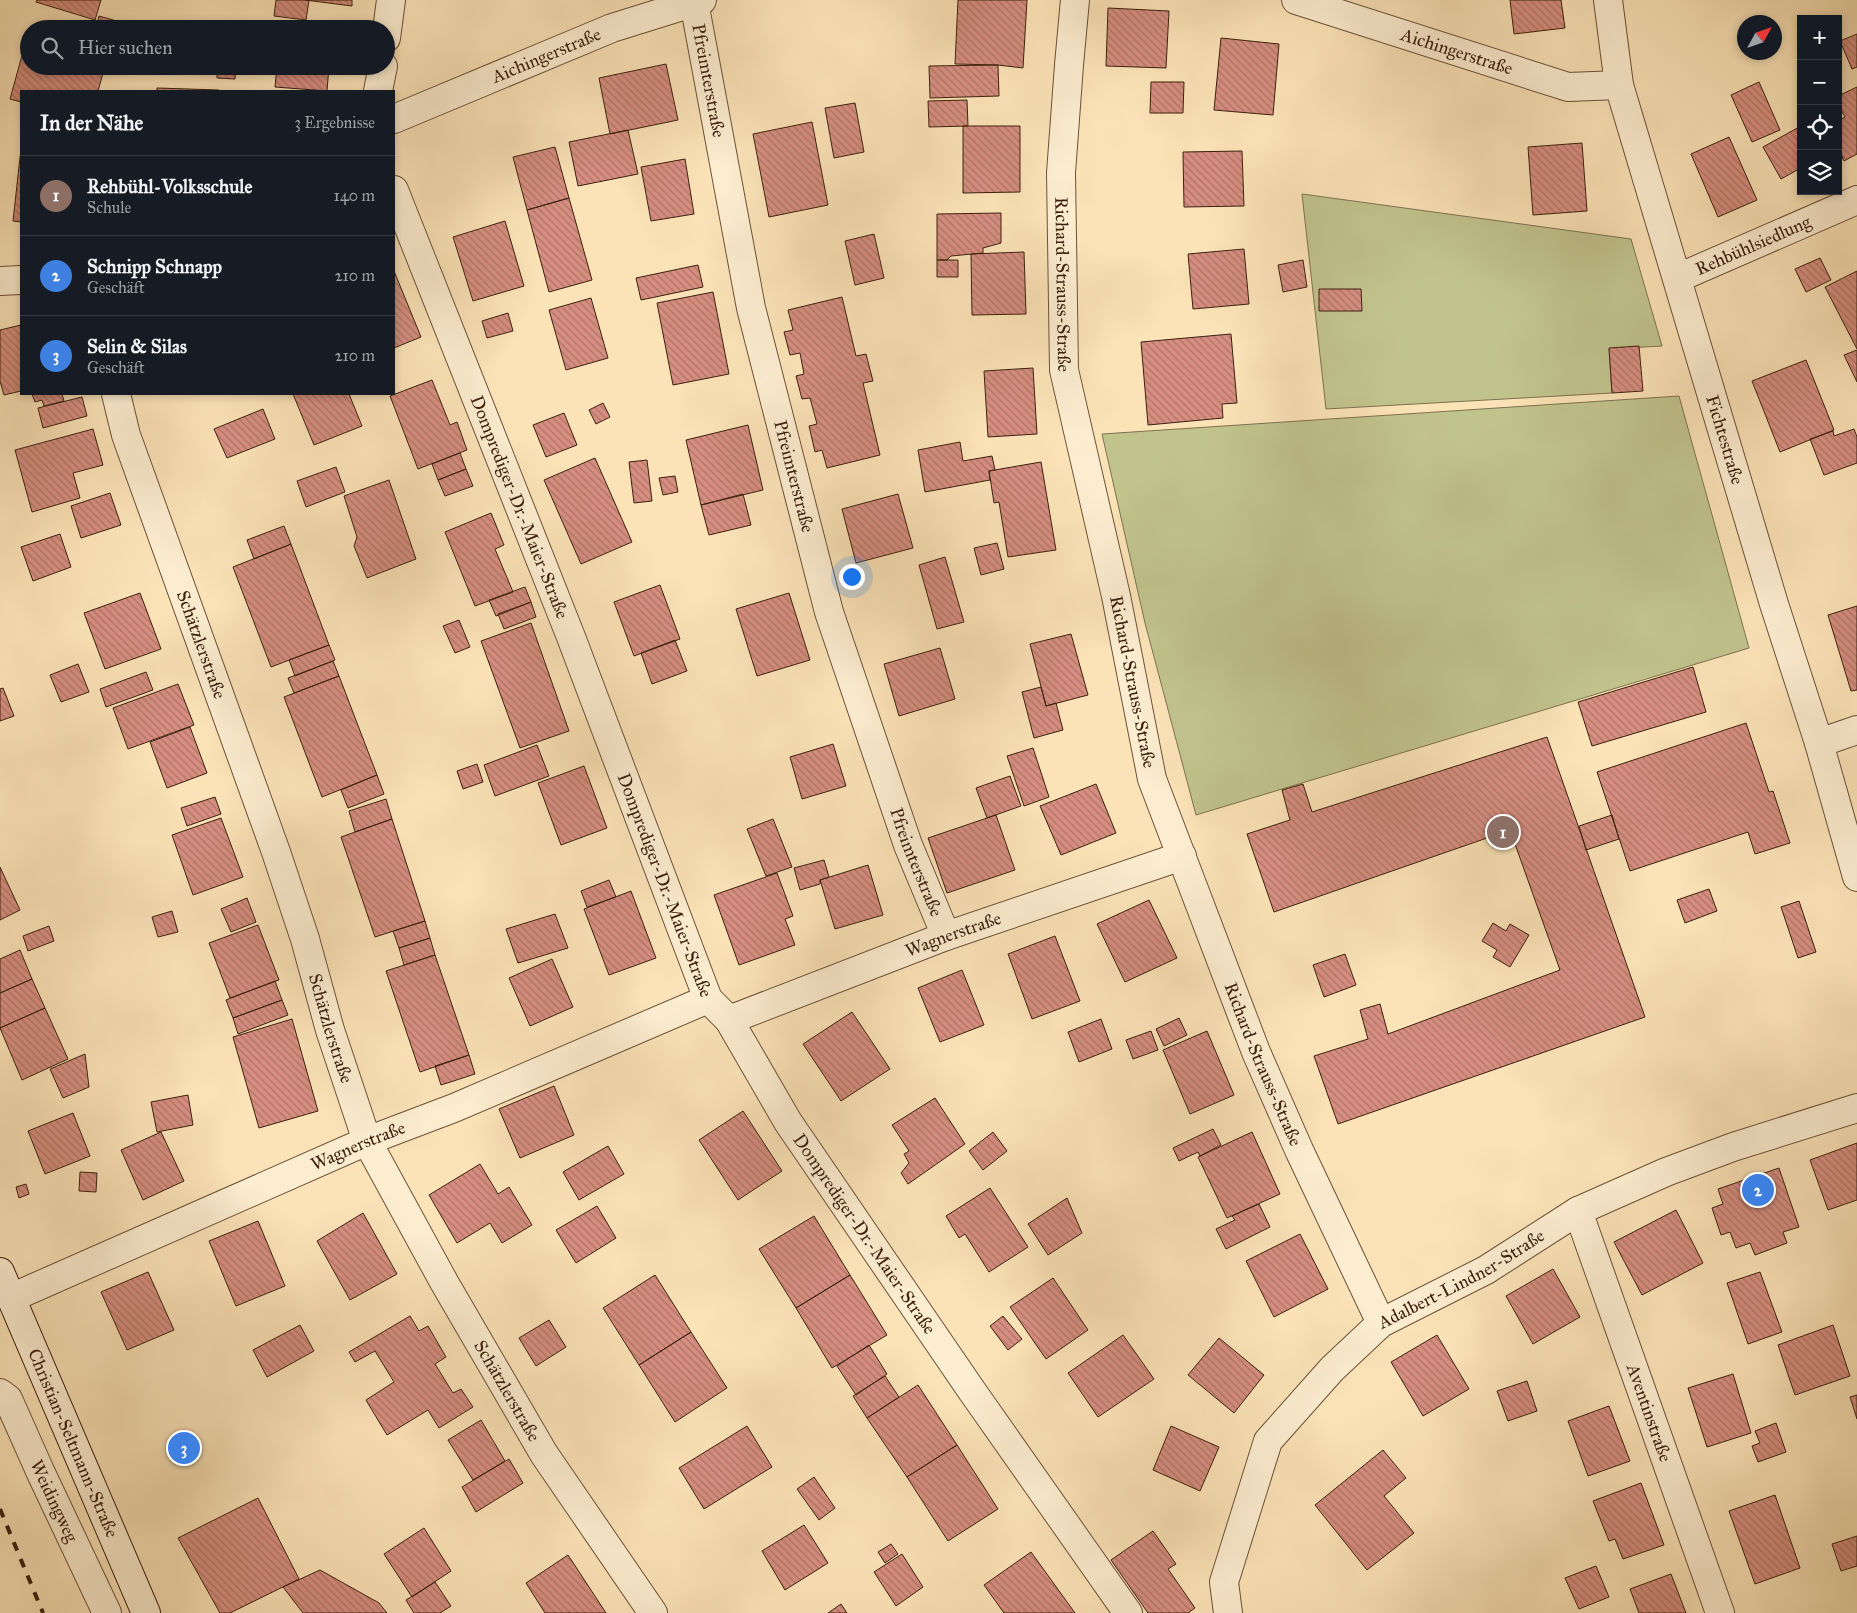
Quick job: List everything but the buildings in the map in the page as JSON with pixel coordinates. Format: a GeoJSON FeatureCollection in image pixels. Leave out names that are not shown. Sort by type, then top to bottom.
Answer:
{"type":"FeatureCollection","features":[{"type":"Feature","properties":{"kind":"street"},"geometry":{"type":"LineString","coordinates":[[388,20],[391,0]]}},
{"type":"Feature","properties":{"kind":"street","name":"Richard-Strauss-Straße"},"geometry":{"type":"LineString","coordinates":[[1075,0],[1062,173],[1064,370],[1116,596],[1152,779],[1256,1052],[1299,1150],[1381,1323]]}},
{"type":"Feature","properties":{"kind":"street","name":"Aichingerstraße"},"geometry":{"type":"LineString","coordinates":[[1296,0],[1568,87],[1619,85]]}},
{"type":"Feature","properties":{"kind":"street","name":"Fichtestraße"},"geometry":{"type":"LineString","coordinates":[[1608,0],[1619,85],[1774,604],[1819,743],[1857,877]]}},
{"type":"Feature","properties":{"kind":"street","name":"Aichingerstraße"},"geometry":{"type":"LineString","coordinates":[[395,119],[612,28],[698,1]]}},
{"type":"Feature","properties":{"kind":"street","name":"Pfreimterstraße"},"geometry":{"type":"LineString","coordinates":[[698,1],[751,308],[828,612],[908,845],[946,936]]}},
{"type":"Feature","properties":{"kind":"street"},"geometry":{"type":"LineString","coordinates":[[378,90],[381,75]]}},
{"type":"Feature","properties":{"kind":"street","name":"Domprediger-Dr.-Maier-Straße"},"geometry":{"type":"LineString","coordinates":[[395,193],[572,636],[708,999],[729,1020],[793,1130],[972,1391],[1128,1613]]}},
{"type":"Feature","properties":{"kind":"street","name":"Rehbühlsiedlung"},"geometry":{"type":"LineString","coordinates":[[1678,278],[1857,200]]}},
{"type":"Feature","properties":{"kind":"street"},"geometry":{"type":"LineString","coordinates":[[0,281],[20,280]]}},
{"type":"Feature","properties":{"kind":"street","name":"Schätzlerstraße"},"geometry":{"type":"LineString","coordinates":[[116,395],[129,444],[276,852],[305,940],[330,1030],[367,1141],[444,1282],[544,1454],[653,1613]]}},
{"type":"Feature","properties":{"kind":"street"},"geometry":{"type":"LineString","coordinates":[[1819,743],[1857,730]]}},
{"type":"Feature","properties":{"kind":"street","name":"Wagnerstraße"},"geometry":{"type":"LineString","coordinates":[[729,1020],[946,936],[1182,856]]}},
{"type":"Feature","properties":{"kind":"street","name":"Wagnerstraße"},"geometry":{"type":"LineString","coordinates":[[10,1298],[367,1141],[454,1108],[708,999]]}},
{"type":"Feature","properties":{"kind":"street","name":"Adalbert-Lindner-Straße"},"geometry":{"type":"LineString","coordinates":[[1228,1613],[1224,1582],[1268,1441],[1332,1369],[1381,1323],[1486,1270],[1578,1212],[1666,1172],[1732,1147],[1857,1108]]}},
{"type":"Feature","properties":{"kind":"street","name":"Aventinstraße"},"geometry":{"type":"LineString","coordinates":[[1578,1212],[1720,1613]]}},
{"type":"Feature","properties":{"kind":"street","name":"Christian-Seltmann-Straße"},"geometry":{"type":"LineString","coordinates":[[0,1272],[146,1613]]}},
{"type":"Feature","properties":{"kind":"street","name":"Weidingweg"},"geometry":{"type":"LineString","coordinates":[[0,1392],[8,1399],[107,1613]]}},
{"type":"Feature","properties":{"kind":"green space"},"geometry":{"type":"Polygon","coordinates":[[[1302,194],[1631,239],[1662,346],[1609,349],[1612,393],[1326,409],[1302,194]]]}},
{"type":"Feature","properties":{"kind":"green space"},"geometry":{"type":"Polygon","coordinates":[[[1679,396],[1749,648],[1196,815],[1145,623],[1102,434],[1679,396]]]}},
{"type":"Feature","properties":{"kind":"railway"},"geometry":{"type":"LineString","coordinates":[[0,1509],[43,1613]]}},
{"type":"Feature","properties":{"kind":"place","name":"Rehbühl-Volksschule"},"geometry":{"type":"Point","coordinates":[1503,832]}},
{"type":"Feature","properties":{"kind":"place","name":"Schnipp Schnapp"},"geometry":{"type":"Point","coordinates":[1758,1190]}},
{"type":"Feature","properties":{"kind":"place","name":"Selin & Silas"},"geometry":{"type":"Point","coordinates":[184,1448]}}]}
